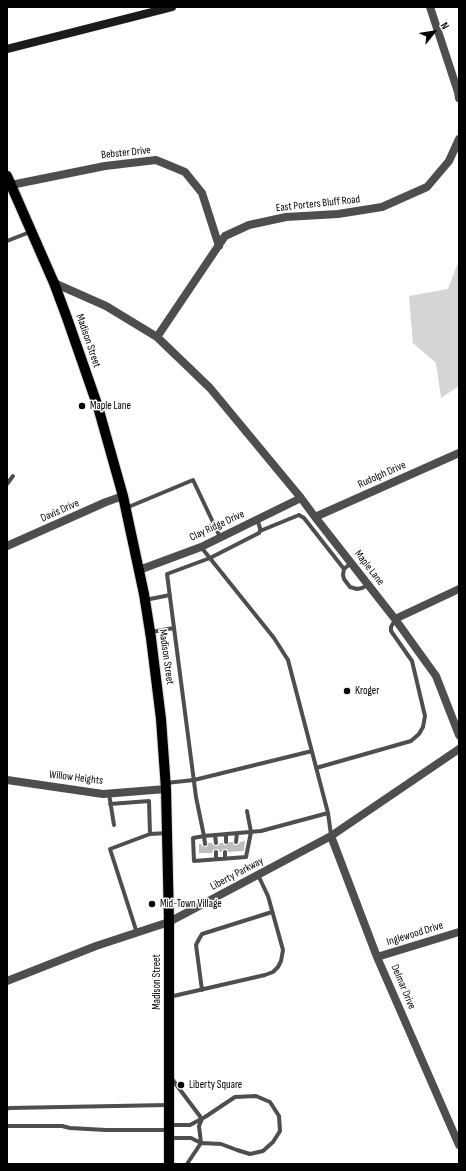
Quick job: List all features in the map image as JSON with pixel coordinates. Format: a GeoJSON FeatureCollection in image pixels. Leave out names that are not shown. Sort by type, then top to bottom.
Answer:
{"type":"FeatureCollection","features":[{"type":"Feature","properties":{"kind":"main road","name":"Madison Street"},"geometry":{"type":"LineString","coordinates":[[9,181],[54,283],[98,407],[126,508],[145,600],[161,719],[166,786],[169,922],[169,1164]]}},
{"type":"Feature","properties":{"kind":"street"},"geometry":{"type":"LineString","coordinates":[[7,49],[172,7]]}},
{"type":"Feature","properties":{"kind":"street"},"geometry":{"type":"LineString","coordinates":[[430,7],[459,98]]}},
{"type":"Feature","properties":{"kind":"street","name":"East Porters Bluff Road"},"geometry":{"type":"LineString","coordinates":[[157,337],[226,236],[249,225],[286,217],[338,214],[382,207],[427,187],[449,161],[459,139]]}},
{"type":"Feature","properties":{"kind":"street","name":"Bebster Drive"},"geometry":{"type":"LineString","coordinates":[[9,181],[105,166],[156,160],[185,172],[202,193],[219,246]]}},
{"type":"Feature","properties":{"kind":"street","name":"Maple Lane"},"geometry":{"type":"LineString","coordinates":[[54,283],[106,306],[157,337],[210,388],[301,498],[395,619],[436,676],[459,735]]}},
{"type":"Feature","properties":{"kind":"street","name":"Rudolph Drive"},"geometry":{"type":"LineString","coordinates":[[315,517],[459,453]]}},
{"type":"Feature","properties":{"kind":"street","name":"Davis Drive"},"geometry":{"type":"LineString","coordinates":[[7,546],[106,502],[123,496]]}},
{"type":"Feature","properties":{"kind":"street","name":"Clay Ridge Drive"},"geometry":{"type":"LineString","coordinates":[[139,570],[201,547],[301,498]]}},
{"type":"Feature","properties":{"kind":"street"},"geometry":{"type":"LineString","coordinates":[[395,619],[459,589]]}},
{"type":"Feature","properties":{"kind":"street","name":"Liberty Parkway"},"geometry":{"type":"LineString","coordinates":[[7,981],[96,946],[169,922],[331,836],[459,749]]}},
{"type":"Feature","properties":{"kind":"street","name":"Willow Heights"},"geometry":{"type":"LineString","coordinates":[[7,780],[103,794],[142,791],[166,786]]}},
{"type":"Feature","properties":{"kind":"street","name":"Delmar Drive"},"geometry":{"type":"LineString","coordinates":[[331,836],[377,956],[459,1145]]}},
{"type":"Feature","properties":{"kind":"street","name":"Inglewood Drive"},"geometry":{"type":"LineString","coordinates":[[377,956],[459,932]]}},
{"type":"Feature","properties":{"kind":"lane"},"geometry":{"type":"LineString","coordinates":[[7,241],[31,232]]}},
{"type":"Feature","properties":{"kind":"lane"},"geometry":{"type":"LineString","coordinates":[[7,484],[13,476]]}},
{"type":"Feature","properties":{"kind":"lane"},"geometry":{"type":"LineString","coordinates":[[126,508],[193,480],[220,537]]}},
{"type":"Feature","properties":{"kind":"lane"},"geometry":{"type":"LineString","coordinates":[[205,844],[196,797],[167,574],[210,558],[259,534],[260,531],[299,515],[304,518],[344,569]]}},
{"type":"Feature","properties":{"kind":"lane"},"geometry":{"type":"LineString","coordinates":[[257,520],[260,531]]}},
{"type":"Feature","properties":{"kind":"lane"},"geometry":{"type":"LineString","coordinates":[[201,547],[274,638],[288,660],[328,813],[331,836]]}},
{"type":"Feature","properties":{"kind":"lane"},"geometry":{"type":"LineString","coordinates":[[351,563],[344,569],[343,575],[350,587],[357,589],[368,585]]}},
{"type":"Feature","properties":{"kind":"lane"},"geometry":{"type":"LineString","coordinates":[[145,600],[170,595]]}},
{"type":"Feature","properties":{"kind":"lane"},"geometry":{"type":"LineString","coordinates":[[316,768],[411,741],[423,727],[425,716],[412,661],[391,631],[395,619]]}},
{"type":"Feature","properties":{"kind":"lane"},"geometry":{"type":"LineString","coordinates":[[150,632],[174,628]]}},
{"type":"Feature","properties":{"kind":"lane"},"geometry":{"type":"LineString","coordinates":[[166,786],[312,751]]}},
{"type":"Feature","properties":{"kind":"lane"},"geometry":{"type":"LineString","coordinates":[[142,791],[143,802]]}},
{"type":"Feature","properties":{"kind":"lane"},"geometry":{"type":"LineString","coordinates":[[109,793],[114,826]]}},
{"type":"Feature","properties":{"kind":"lane"},"geometry":{"type":"LineString","coordinates":[[110,804],[148,801],[150,834]]}},
{"type":"Feature","properties":{"kind":"lane"},"geometry":{"type":"LineString","coordinates":[[247,811],[251,832],[246,857],[194,861],[193,838],[204,836],[237,833],[251,832],[262,831],[328,813]]}},
{"type":"Feature","properties":{"kind":"lane"},"geometry":{"type":"LineString","coordinates":[[137,933],[110,850],[150,834],[168,833]]}},
{"type":"Feature","properties":{"kind":"lane"},"geometry":{"type":"LineString","coordinates":[[236,842],[237,833]]}},
{"type":"Feature","properties":{"kind":"lane"},"geometry":{"type":"LineString","coordinates":[[226,834],[226,842]]}},
{"type":"Feature","properties":{"kind":"lane"},"geometry":{"type":"LineString","coordinates":[[215,835],[216,843]]}},
{"type":"Feature","properties":{"kind":"lane"},"geometry":{"type":"LineString","coordinates":[[235,858],[236,851]]}},
{"type":"Feature","properties":{"kind":"lane"},"geometry":{"type":"LineString","coordinates":[[216,852],[216,859]]}},
{"type":"Feature","properties":{"kind":"lane"},"geometry":{"type":"LineString","coordinates":[[225,852],[225,859]]}},
{"type":"Feature","properties":{"kind":"lane"},"geometry":{"type":"LineString","coordinates":[[206,853],[206,860]]}},
{"type":"Feature","properties":{"kind":"lane"},"geometry":{"type":"LineString","coordinates":[[169,998],[265,975],[273,972],[278,967],[282,961],[283,950],[268,896],[258,875]]}},
{"type":"Feature","properties":{"kind":"lane"},"geometry":{"type":"LineString","coordinates":[[202,990],[196,946],[202,934],[272,912]]}},
{"type":"Feature","properties":{"kind":"lane"},"geometry":{"type":"LineString","coordinates":[[169,1075],[202,1119]]}},
{"type":"Feature","properties":{"kind":"lane"},"geometry":{"type":"LineString","coordinates":[[7,1126],[62,1126],[70,1128],[106,1130],[169,1131],[201,1143],[222,1144],[250,1154],[263,1151],[273,1142],[280,1131],[279,1116],[270,1102],[256,1096],[235,1097],[202,1119],[190,1125],[169,1131]]}},
{"type":"Feature","properties":{"kind":"lane"},"geometry":{"type":"LineString","coordinates":[[7,1109],[169,1105]]}},
{"type":"Feature","properties":{"kind":"lane"},"geometry":{"type":"LineString","coordinates":[[187,1164],[201,1143],[200,1126],[202,1119]]}},
{"type":"Feature","properties":{"kind":"shaded area"},"geometry":{"type":"Polygon","coordinates":[[[459,260],[459,386],[441,398],[436,363],[413,343],[409,296],[448,289],[459,260]]]}},
{"type":"Feature","properties":{"kind":"building"},"geometry":{"type":"Polygon","coordinates":[[[245,841],[244,851],[228,852],[227,849],[225,849],[220,852],[216,849],[213,850],[212,853],[199,853],[199,844],[207,847],[208,843],[218,846],[220,843],[226,845],[229,842],[233,842],[234,845],[236,845],[245,841]]]}},
{"type":"Feature","properties":{"kind":"place","name":"Maple Lane"},"geometry":{"type":"Point","coordinates":[82,406]}},
{"type":"Feature","properties":{"kind":"place","name":"Kroger"},"geometry":{"type":"Point","coordinates":[347,691]}},
{"type":"Feature","properties":{"kind":"place","name":"Mid-Town Village"},"geometry":{"type":"Point","coordinates":[152,904]}},
{"type":"Feature","properties":{"kind":"place","name":"Liberty Square"},"geometry":{"type":"Point","coordinates":[181,1085]}}]}
